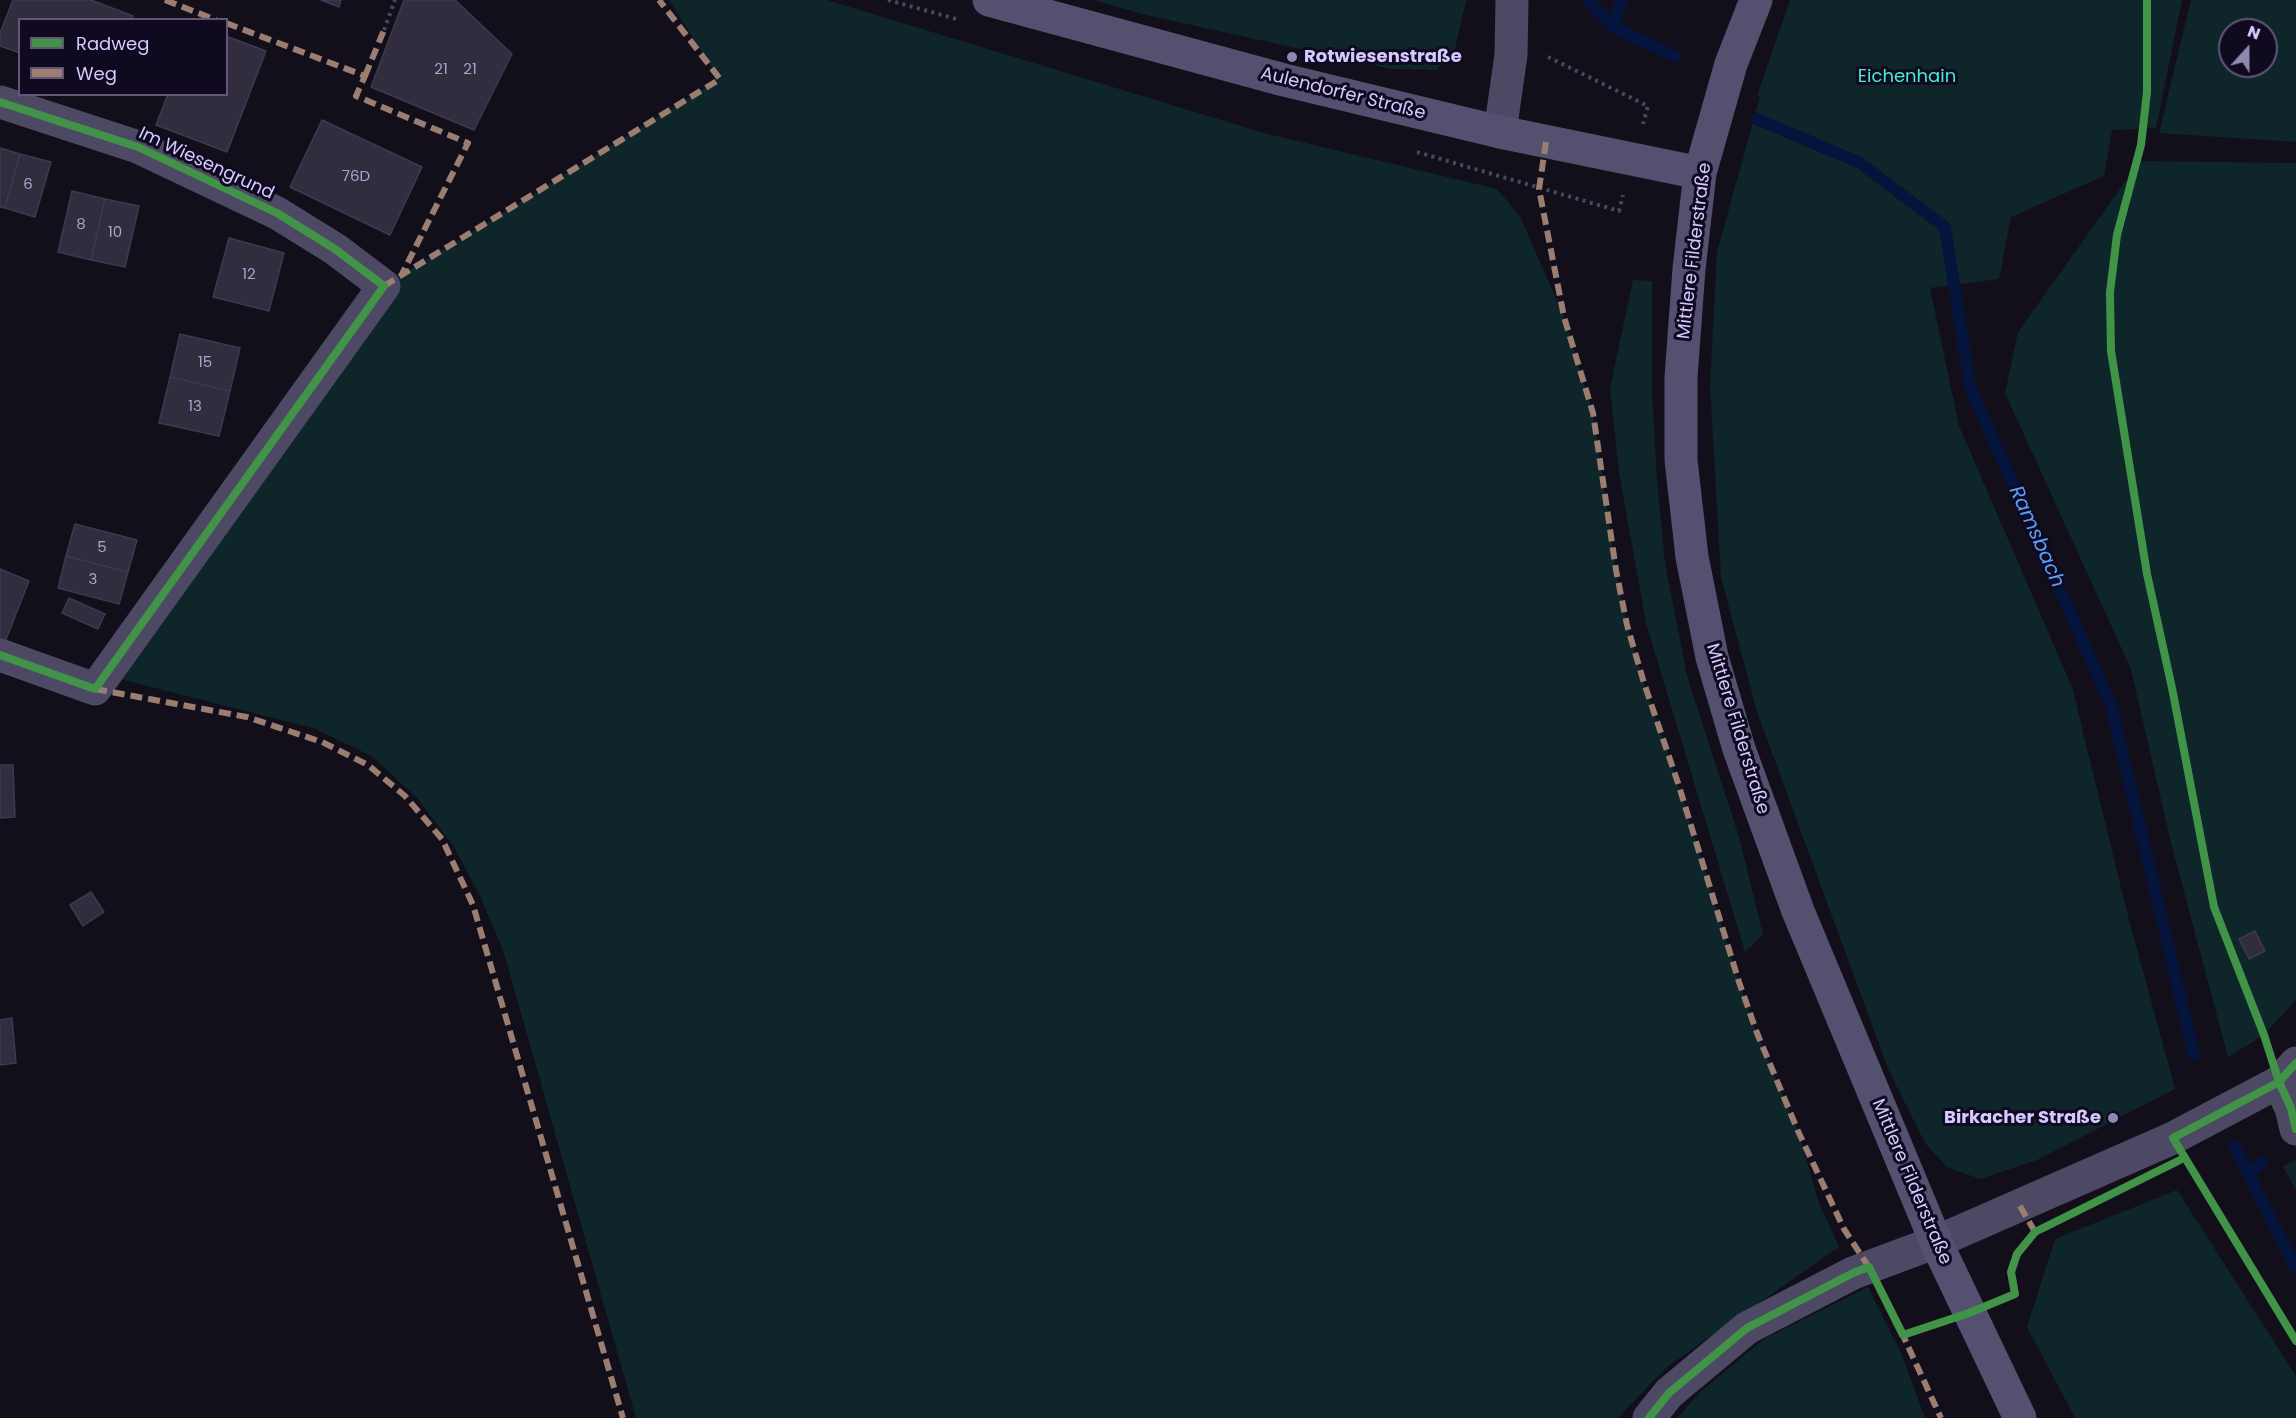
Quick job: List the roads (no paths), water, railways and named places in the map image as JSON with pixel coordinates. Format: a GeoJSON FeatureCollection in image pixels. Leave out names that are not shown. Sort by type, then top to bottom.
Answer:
{"type":"FeatureCollection","features":[{"type":"Feature","properties":{"kind":"main road","name":"Aulendorfer Straße"},"geometry":{"type":"LineString","coordinates":[[989,0],[1273,77],[1500,132],[1700,173]]}},
{"type":"Feature","properties":{"kind":"main road","name":"Mittlere Filderstraße"},"geometry":{"type":"LineString","coordinates":[[1756,0],[1731,64],[1700,173],[1689,269],[1682,365],[1681,460],[1692,557],[1712,657],[1739,749],[1798,911],[1936,1242],[2020,1418]]}},
{"type":"Feature","properties":{"kind":"street"},"geometry":{"type":"LineString","coordinates":[[1500,132],[1511,55],[1512,0]]}},
{"type":"Feature","properties":{"kind":"street","name":"Im Wiesengrund"},"geometry":{"type":"LineString","coordinates":[[0,102],[138,147],[267,208],[335,249],[384,286],[95,689],[0,655]]}},
{"type":"Feature","properties":{"kind":"street"},"geometry":{"type":"LineString","coordinates":[[1649,1418],[1669,1393],[1747,1328],[1853,1273],[1936,1242],[2174,1138],[2287,1072],[2296,1130]]}},
{"type":"Feature","properties":{"kind":"waterway","name":"Ramsbach"},"geometry":{"type":"LineString","coordinates":[[1588,0],[1613,27],[1674,56]]}},
{"type":"Feature","properties":{"kind":"waterway"},"geometry":{"type":"LineString","coordinates":[[1613,27],[1621,0]]}},
{"type":"Feature","properties":{"kind":"waterway","name":"Ramsbach"},"geometry":{"type":"LineString","coordinates":[[1757,119],[1860,163],[1945,227],[1970,387],[2111,705],[2194,1055]]}},
{"type":"Feature","properties":{"kind":"waterway","name":"Ramsbach"},"geometry":{"type":"LineString","coordinates":[[2235,1147],[2296,1268]]}},
{"type":"Feature","properties":{"kind":"waterway"},"geometry":{"type":"LineString","coordinates":[[2249,1174],[2262,1162]]}},
{"type":"Feature","properties":{"kind":"place","name":"Rotwiesenstraße"},"geometry":{"type":"Point","coordinates":[1292,57]}},
{"type":"Feature","properties":{"kind":"place","name":"Birkacher Straße"},"geometry":{"type":"Point","coordinates":[2113,1118]}},
{"type":"Feature","properties":{"kind":"park label","name":"Eichenhain"},"geometry":{"type":"Point","coordinates":[1907,77]}}]}
